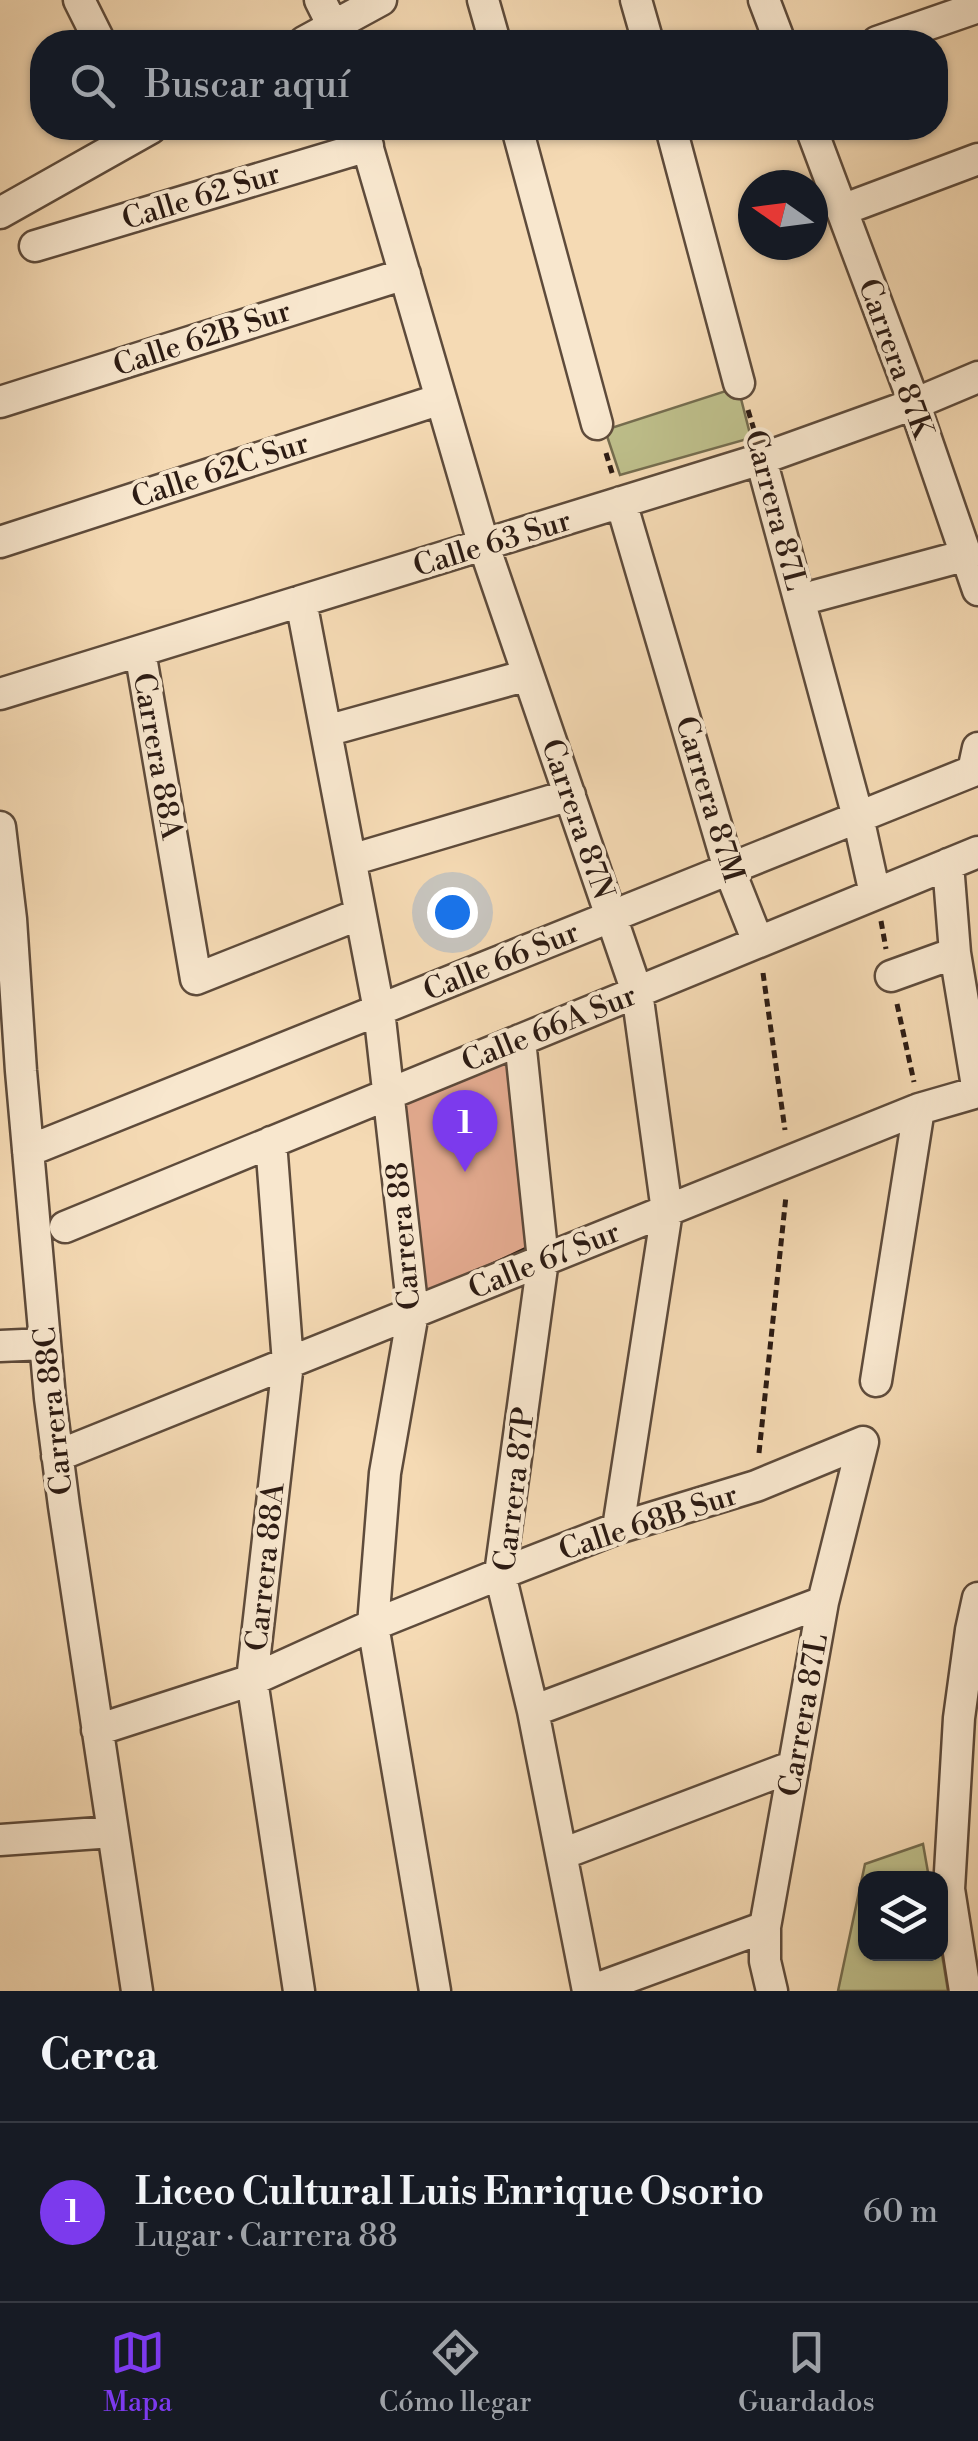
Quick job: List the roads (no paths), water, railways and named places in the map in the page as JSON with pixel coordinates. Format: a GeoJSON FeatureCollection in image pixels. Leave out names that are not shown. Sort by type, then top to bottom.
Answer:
{"type":"FeatureCollection","features":[{"type":"Feature","properties":{"kind":"street"},"geometry":{"type":"LineString","coordinates":[[80,0],[94,30]]}},
{"type":"Feature","properties":{"kind":"street"},"geometry":{"type":"LineString","coordinates":[[331,23],[381,0]]}},
{"type":"Feature","properties":{"kind":"street"},"geometry":{"type":"LineString","coordinates":[[483,0],[492,30]]}},
{"type":"Feature","properties":{"kind":"street"},"geometry":{"type":"LineString","coordinates":[[637,0],[645,30]]}},
{"type":"Feature","properties":{"kind":"street"},"geometry":{"type":"LineString","coordinates":[[764,0],[775,30]]}},
{"type":"Feature","properties":{"kind":"street"},"geometry":{"type":"LineString","coordinates":[[912,30],[978,7]]}},
{"type":"Feature","properties":{"kind":"street"},"geometry":{"type":"LineString","coordinates":[[0,213],[127,140]]}},
{"type":"Feature","properties":{"kind":"street","name":"Calle 62 Sur"},"geometry":{"type":"LineString","coordinates":[[35,246],[356,140]]}},
{"type":"Feature","properties":{"kind":"street","name":"Carrera 87N"},"geometry":{"type":"LineString","coordinates":[[366,140],[484,546],[637,992],[667,1211],[618,1528]]}},
{"type":"Feature","properties":{"kind":"street"},"geometry":{"type":"LineString","coordinates":[[521,140],[597,424]]}},
{"type":"Feature","properties":{"kind":"street"},"geometry":{"type":"LineString","coordinates":[[674,140],[739,383]]}},
{"type":"Feature","properties":{"kind":"street","name":"Carrera 87K"},"geometry":{"type":"LineString","coordinates":[[816,140],[978,590]]}},
{"type":"Feature","properties":{"kind":"street"},"geometry":{"type":"LineString","coordinates":[[842,210],[978,159]]}},
{"type":"Feature","properties":{"kind":"street","name":"Calle 62B Sur"},"geometry":{"type":"LineString","coordinates":[[0,402],[405,274]]}},
{"type":"Feature","properties":{"kind":"street","name":"Calle 63 Sur"},"geometry":{"type":"LineString","coordinates":[[0,694],[761,458],[914,404],[978,376]]}},
{"type":"Feature","properties":{"kind":"street","name":"Calle 62C Sur"},"geometry":{"type":"LineString","coordinates":[[0,542],[441,399]]}},
{"type":"Feature","properties":{"kind":"street","name":"Carrera 87L"},"geometry":{"type":"LineString","coordinates":[[761,458],[858,817],[875,894]]}},
{"type":"Feature","properties":{"kind":"street","name":"Carrera 87M"},"geometry":{"type":"LineString","coordinates":[[621,502],[729,869],[758,942]]}},
{"type":"Feature","properties":{"kind":"street"},"geometry":{"type":"LineString","coordinates":[[800,600],[966,555]]}},
{"type":"Feature","properties":{"kind":"street","name":"Carrera 88"},"geometry":{"type":"LineString","coordinates":[[302,602],[379,1010],[413,1312],[385,1473],[373,1625],[435,1991]]}},
{"type":"Feature","properties":{"kind":"street","name":"Carrera 88A"},"geometry":{"type":"LineString","coordinates":[[140,651],[196,979],[360,914]]}},
{"type":"Feature","properties":{"kind":"street"},"geometry":{"type":"LineString","coordinates":[[326,731],[528,675]]}},
{"type":"Feature","properties":{"kind":"street","name":"Calle 66 Sur"},"geometry":{"type":"LineString","coordinates":[[28,1150],[858,817],[976,759]]}},
{"type":"Feature","properties":{"kind":"street"},"geometry":{"type":"LineString","coordinates":[[351,860],[570,796]]}},
{"type":"Feature","properties":{"kind":"street","name":"Carrera 88C"},"geometry":{"type":"LineString","coordinates":[[0,827],[57,1456],[136,1991]]}},
{"type":"Feature","properties":{"kind":"street","name":"Calle 66A Sur"},"geometry":{"type":"LineString","coordinates":[[65,1227],[978,852]]}},
{"type":"Feature","properties":{"kind":"street"},"geometry":{"type":"LineString","coordinates":[[948,864],[962,932],[978,1092]]}},
{"type":"Feature","properties":{"kind":"street"},"geometry":{"type":"LineString","coordinates":[[892,976],[962,932]]}},
{"type":"Feature","properties":{"kind":"street","name":"Carrera 87P"},"geometry":{"type":"LineString","coordinates":[[520,1040],[543,1260],[500,1574],[533,1711],[589,1991]]}},
{"type":"Feature","properties":{"kind":"street","name":"Calle 67 Sur"},"geometry":{"type":"LineString","coordinates":[[57,1456],[920,1109],[978,1092]]}},
{"type":"Feature","properties":{"kind":"street"},"geometry":{"type":"LineString","coordinates":[[876,1381],[920,1109]]}},
{"type":"Feature","properties":{"kind":"street","name":"Carrera 88A"},"geometry":{"type":"LineString","coordinates":[[272,1142],[288,1363],[252,1680],[299,1991]]}},
{"type":"Feature","properties":{"kind":"street"},"geometry":{"type":"LineString","coordinates":[[0,1346],[45,1344]]}},
{"type":"Feature","properties":{"kind":"street","name":"Carrera 87L"},"geometry":{"type":"LineString","coordinates":[[772,1991],[765,1962],[765,1927],[823,1602],[863,1442]]}},
{"type":"Feature","properties":{"kind":"street","name":"Calle 68B Sur"},"geometry":{"type":"LineString","coordinates":[[98,1730],[252,1680],[373,1625],[618,1528],[756,1486],[863,1442]]}},
{"type":"Feature","properties":{"kind":"street"},"geometry":{"type":"LineString","coordinates":[[965,1991],[971,1630],[978,1598]]}},
{"type":"Feature","properties":{"kind":"street"},"geometry":{"type":"LineString","coordinates":[[533,1711],[823,1602]]}},
{"type":"Feature","properties":{"kind":"street"},"geometry":{"type":"LineString","coordinates":[[562,1854],[794,1766]]}},
{"type":"Feature","properties":{"kind":"street"},"geometry":{"type":"LineString","coordinates":[[0,1840],[112,1832]]}},
{"type":"Feature","properties":{"kind":"street"},"geometry":{"type":"LineString","coordinates":[[589,1991],[765,1927]]}},
{"type":"Feature","properties":{"kind":"place","name":"Liceo Cultural Luis Enrique Osorio"},"geometry":{"type":"Point","coordinates":[465,1172]}}]}
